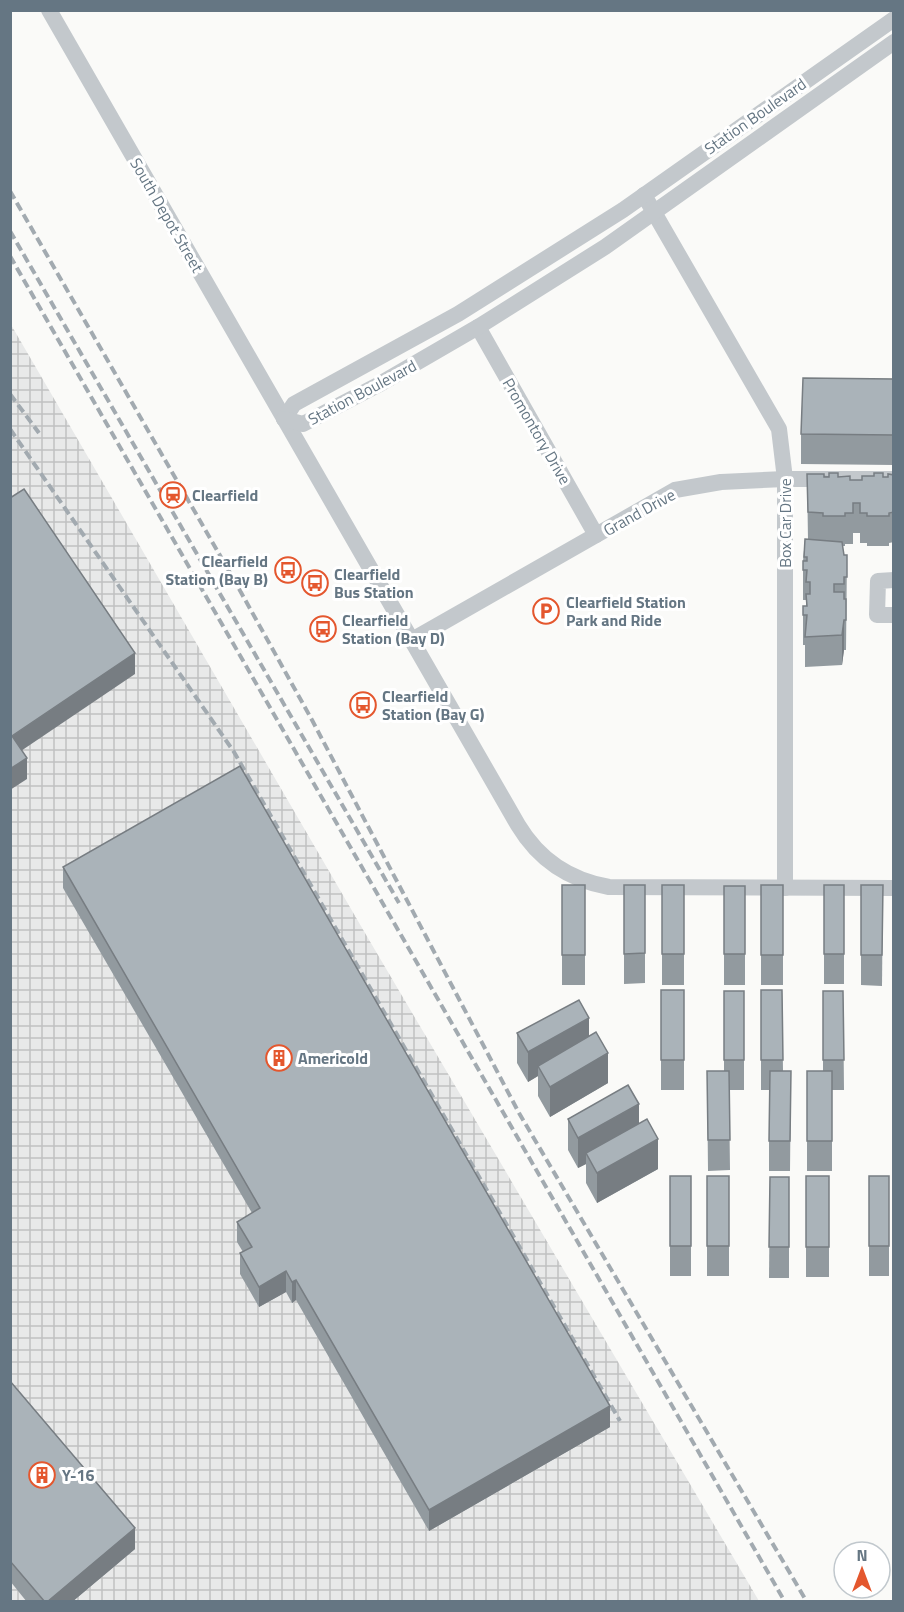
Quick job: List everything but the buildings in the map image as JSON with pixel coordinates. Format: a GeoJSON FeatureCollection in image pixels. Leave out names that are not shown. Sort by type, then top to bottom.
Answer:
{"type":"FeatureCollection","features":[{"type":"Feature","properties":{"kind":"street","name":"South Depot Street"},"geometry":{"type":"LineString","coordinates":[[49,10],[525,836],[537,851],[554,866],[577,878],[609,887],[894,888]]}},
{"type":"Feature","properties":{"kind":"street","name":"Station Boulevard"},"geometry":{"type":"LineString","coordinates":[[894,19],[644,195],[458,314],[294,404],[284,419],[303,424],[378,385],[478,327],[605,247],[894,42]]}},
{"type":"Feature","properties":{"kind":"street","name":"Box Car Drive"},"geometry":{"type":"LineString","coordinates":[[644,195],[779,429],[785,479],[785,888]]}},
{"type":"Feature","properties":{"kind":"street","name":"Promontory Drive"},"geometry":{"type":"LineString","coordinates":[[478,327],[596,535]]}},
{"type":"Feature","properties":{"kind":"street","name":"Grand Drive"},"geometry":{"type":"LineString","coordinates":[[412,640],[675,490],[721,482],[785,479],[894,479]]}},
{"type":"Feature","properties":{"kind":"street"},"geometry":{"type":"LineString","coordinates":[[894,580],[878,581],[877,615],[894,615]]}},
{"type":"Feature","properties":{"kind":"shaded area"},"geometry":{"type":"Polygon","coordinates":[[[10,323],[365,933],[759,1601],[11,1601],[10,323]]]}},
{"type":"Feature","properties":{"kind":"railway"},"geometry":{"type":"LineString","coordinates":[[10,191],[312,720],[519,1113],[807,1602]]}},
{"type":"Feature","properties":{"kind":"railway"},"geometry":{"type":"LineString","coordinates":[[10,231],[399,903]]}},
{"type":"Feature","properties":{"kind":"railway"},"geometry":{"type":"LineString","coordinates":[[10,256],[785,1602]]}},
{"type":"Feature","properties":{"kind":"railway"},"geometry":{"type":"LineString","coordinates":[[10,394],[39,433]]}},
{"type":"Feature","properties":{"kind":"railway"},"geometry":{"type":"LineString","coordinates":[[10,429],[234,752],[620,1421]]}},
{"type":"Feature","properties":{"kind":"place","name":"Clearfield"},"geometry":{"type":"Point","coordinates":[173,495]}},
{"type":"Feature","properties":{"kind":"place","name":"Clearfield Station (Bay B)"},"geometry":{"type":"Point","coordinates":[288,570]}},
{"type":"Feature","properties":{"kind":"place","name":"Clearfield Bus Station"},"geometry":{"type":"Point","coordinates":[315,583]}},
{"type":"Feature","properties":{"kind":"place","name":"Clearfield Station Park and Ride"},"geometry":{"type":"Point","coordinates":[546,611]}},
{"type":"Feature","properties":{"kind":"place","name":"Clearfield Station (Bay D)"},"geometry":{"type":"Point","coordinates":[323,629]}},
{"type":"Feature","properties":{"kind":"place","name":"Clearfield Station (Bay G)"},"geometry":{"type":"Point","coordinates":[363,705]}},
{"type":"Feature","properties":{"kind":"place","name":"Americold"},"geometry":{"type":"Point","coordinates":[279,1058]}},
{"type":"Feature","properties":{"kind":"place","name":"Y-16"},"geometry":{"type":"Point","coordinates":[42,1475]}}]}
